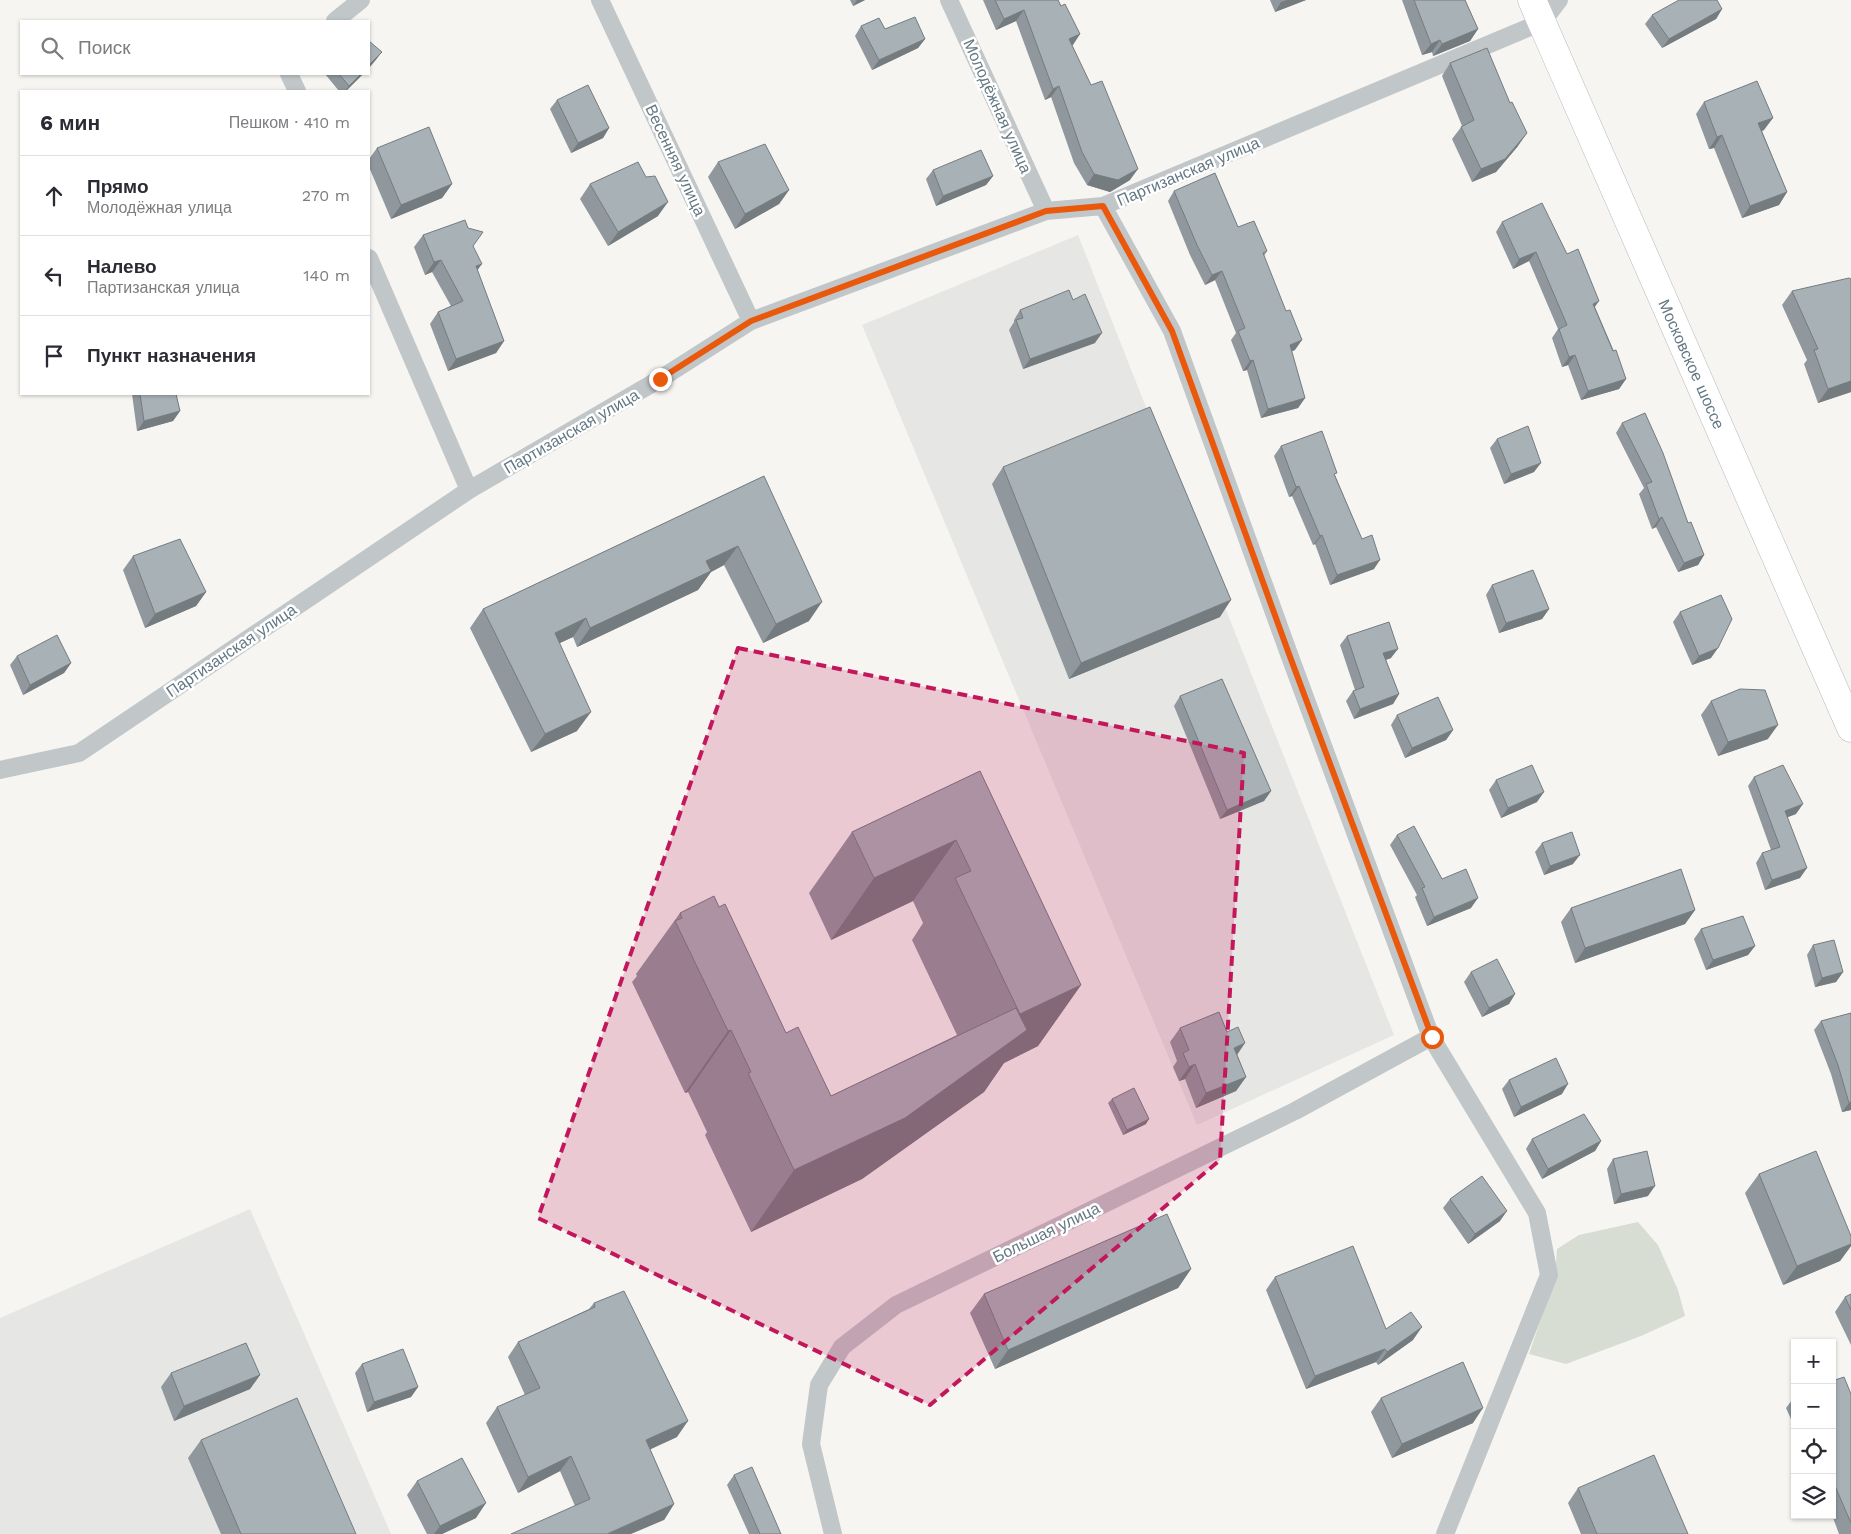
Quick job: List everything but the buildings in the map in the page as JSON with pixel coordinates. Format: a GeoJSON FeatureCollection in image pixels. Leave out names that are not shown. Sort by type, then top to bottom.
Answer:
{"type":"FeatureCollection","features":[{"type":"Feature","properties":{"kind":"main road","name":"Московское шоссе"},"geometry":{"type":"LineString","coordinates":[[1537,11],[1851,728]]}},
{"type":"Feature","properties":{"kind":"street"},"geometry":{"type":"LineString","coordinates":[[336,20],[361,0]]}},
{"type":"Feature","properties":{"kind":"street","name":"Весенняя улица"},"geometry":{"type":"LineString","coordinates":[[600,0],[751,321]]}},
{"type":"Feature","properties":{"kind":"street","name":"Молодёжная улица"},"geometry":{"type":"LineString","coordinates":[[950,0],[1046,211]]}},
{"type":"Feature","properties":{"kind":"street"},"geometry":{"type":"LineString","coordinates":[[1537,11],[1559,0]]}},
{"type":"Feature","properties":{"kind":"street","name":"Партизанская улица"},"geometry":{"type":"LineString","coordinates":[[0,770],[79,753],[469,490],[660,379],[751,321],[1046,211],[1103,206],[1537,11]]}},
{"type":"Feature","properties":{"kind":"street"},"geometry":{"type":"LineString","coordinates":[[289,75],[297,90]]}},
{"type":"Feature","properties":{"kind":"street"},"geometry":{"type":"LineString","coordinates":[[1103,206],[1172,331],[1289,654],[1432,1037],[1537,1213],[1549,1275],[1446,1534]]}},
{"type":"Feature","properties":{"kind":"street"},"geometry":{"type":"LineString","coordinates":[[370,260],[469,490]]}},
{"type":"Feature","properties":{"kind":"street","name":"Большая улица"},"geometry":{"type":"LineString","coordinates":[[833,1534],[811,1444],[819,1385],[842,1347],[896,1305],[1295,1110],[1432,1037]]}},
{"type":"Feature","properties":{"kind":"highlighted area"},"geometry":{"type":"Polygon","coordinates":[[[738,648],[1244,753],[1220,1160],[930,1405],[538,1218],[738,648]]]}},
{"type":"Feature","properties":{"kind":"shaded area"},"geometry":{"type":"Polygon","coordinates":[[[1078,235],[1394,1035],[1197,1125],[862,325],[1078,235]]]}},
{"type":"Feature","properties":{"kind":"shaded area"},"geometry":{"type":"Polygon","coordinates":[[[250,1209],[391,1534],[0,1534],[0,1318],[250,1209]]]}},
{"type":"Feature","properties":{"kind":"shaded area"},"geometry":{"type":"Polygon","coordinates":[[[1638,1222],[1658,1245],[1678,1290],[1685,1316],[1641,1336],[1566,1364],[1529,1354],[1555,1278],[1557,1249],[1579,1235],[1638,1222]]]}},
{"type":"Feature","properties":{"kind":"route"},"geometry":{"type":"LineString","coordinates":[[660,379],[751,321],[1046,211],[1103,206],[1172,331],[1289,654],[1432,1037]]}}]}
